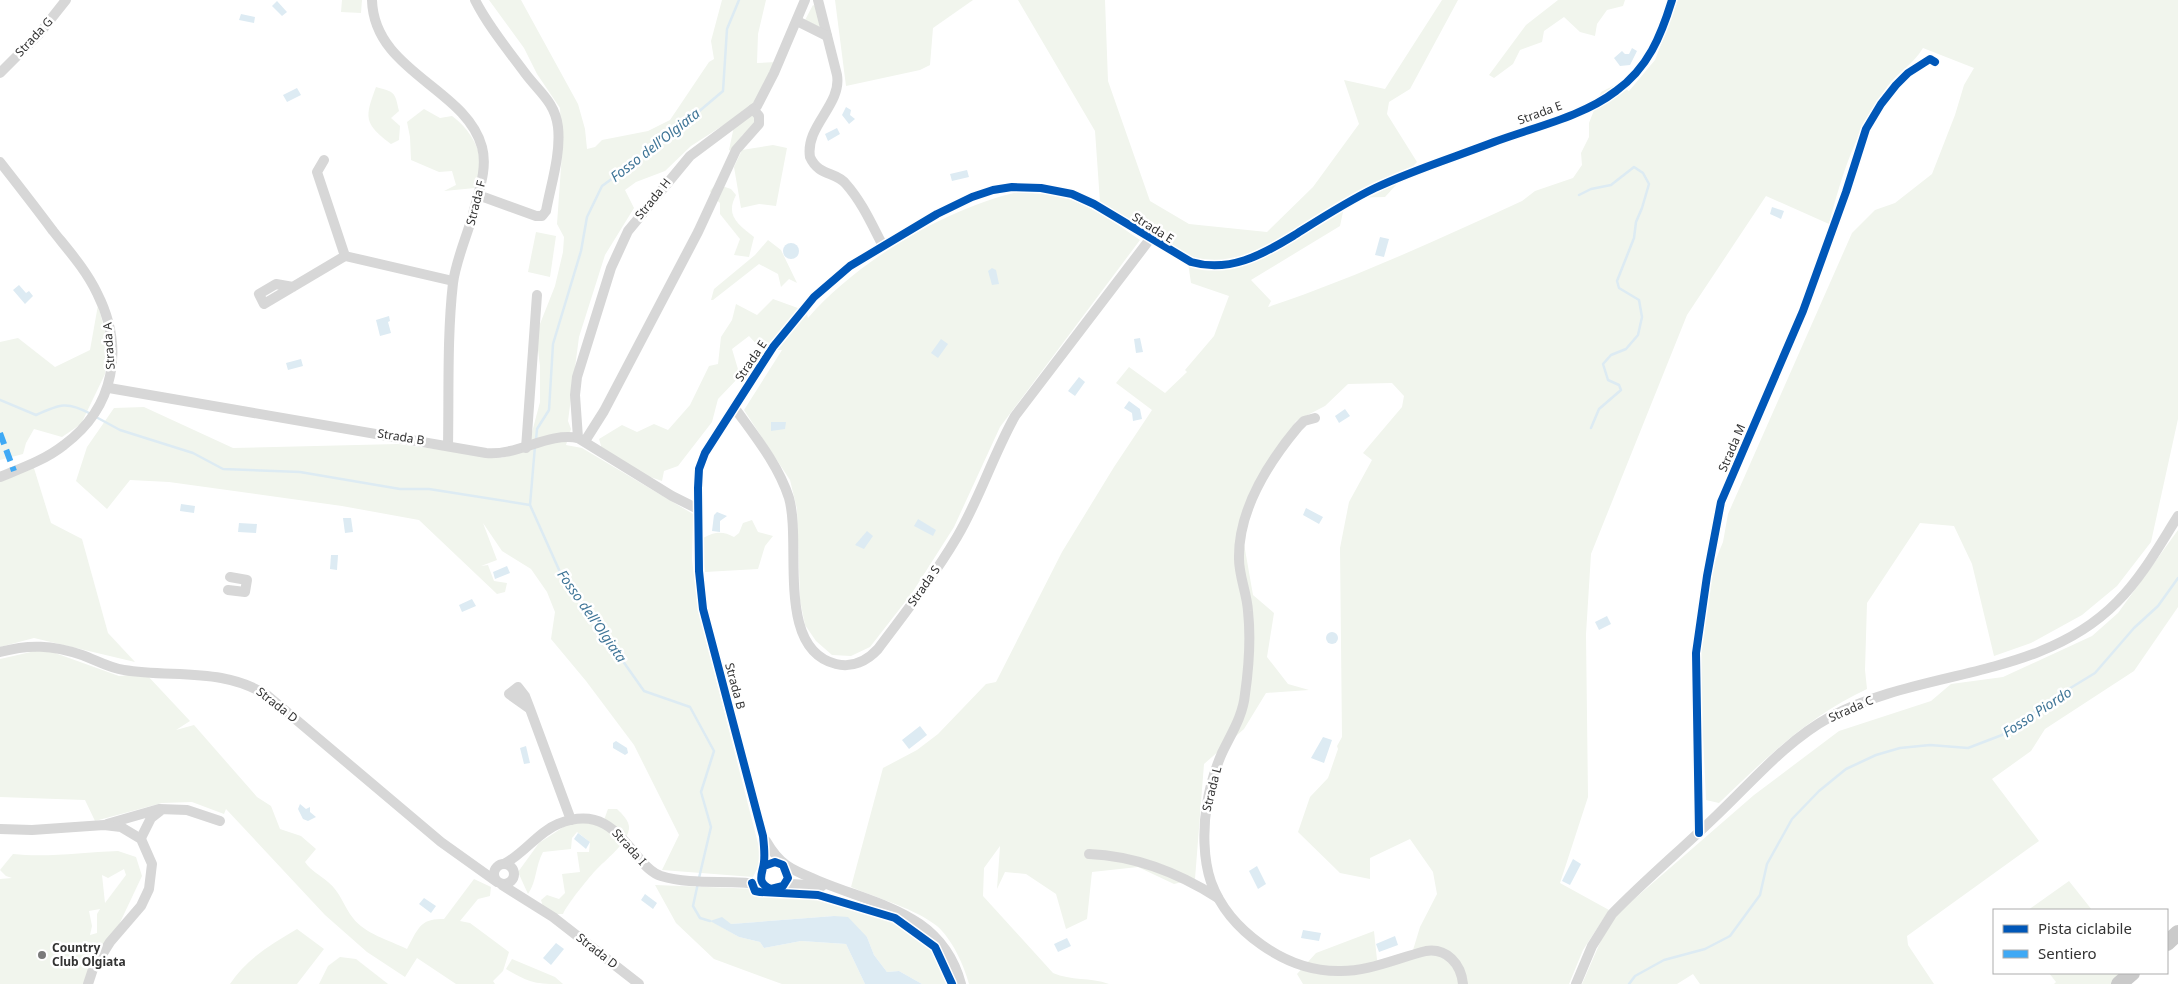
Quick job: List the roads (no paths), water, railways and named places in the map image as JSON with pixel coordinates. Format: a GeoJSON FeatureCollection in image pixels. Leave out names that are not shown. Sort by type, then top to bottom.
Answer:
{"type":"FeatureCollection","features":[{"type":"Feature","properties":{"kind":"main road"},"geometry":{"type":"LineString","coordinates":[[2168,941],[2178,933]]}},
{"type":"Feature","properties":{"kind":"main road"},"geometry":{"type":"LineString","coordinates":[[2119,984],[2131,974]]}},
{"type":"Feature","properties":{"kind":"street","name":"Strada G"},"geometry":{"type":"LineString","coordinates":[[0,73],[39,34],[66,0]]}},
{"type":"Feature","properties":{"kind":"street","name":"Strada F"},"geometry":{"type":"LineString","coordinates":[[372,0],[377,26],[389,48],[461,114],[475,131],[482,146],[484,164],[478,195],[453,281],[448,446]]}},
{"type":"Feature","properties":{"kind":"street"},"geometry":{"type":"LineString","coordinates":[[475,0],[524,72],[551,102],[557,118],[559,136],[544,215],[536,216],[478,195]]}},
{"type":"Feature","properties":{"kind":"street","name":"Strada H"},"geometry":{"type":"LineString","coordinates":[[582,439],[575,395],[577,377],[611,268],[622,242],[641,213],[690,156],[753,109],[765,93],[806,0]]}},
{"type":"Feature","properties":{"kind":"street"},"geometry":{"type":"LineString","coordinates":[[818,0],[837,75],[838,88],[815,131],[809,155],[820,170],[841,179],[847,184],[883,246]]}},
{"type":"Feature","properties":{"kind":"street","name":"Strada E"},"geometry":{"type":"LineString","coordinates":[[698,509],[698,476],[701,463],[773,347],[803,309],[842,272],[883,246],[972,197],[1012,187],[1040,188],[1072,194],[1094,204],[1182,258],[1200,265],[1227,265],[1244,261],[1263,254],[1339,207],[1376,187],[1567,116],[1600,101],[1628,82],[1644,63],[1660,35],[1672,0]]}},
{"type":"Feature","properties":{"kind":"street"},"geometry":{"type":"LineString","coordinates":[[797,21],[827,36]]}},
{"type":"Feature","properties":{"kind":"street","name":"Strada M"},"geometry":{"type":"LineString","coordinates":[[1699,832],[1696,653],[1706,576],[1721,502],[1803,311],[1846,192],[1866,129],[1887,95],[1908,73],[1930,59],[1935,62]]}},
{"type":"Feature","properties":{"kind":"street"},"geometry":{"type":"LineString","coordinates":[[698,509],[667,493],[582,439],[604,411],[698,232],[736,150],[759,124],[759,116],[753,109]]}},
{"type":"Feature","properties":{"kind":"street"},"geometry":{"type":"LineString","coordinates":[[324,160],[316,172],[345,256]]}},
{"type":"Feature","properties":{"kind":"street","name":"Strada A"},"geometry":{"type":"LineString","coordinates":[[0,162],[73,256],[97,293],[109,328],[112,362],[109,388],[93,415],[74,438],[52,454],[0,477]]}},
{"type":"Feature","properties":{"kind":"street","name":"Strada S"},"geometry":{"type":"LineString","coordinates":[[734,407],[774,465],[789,499],[794,530],[796,606],[804,638],[817,654],[831,662],[847,665],[860,662],[878,649],[957,537],[977,499],[1001,442],[1015,416],[1150,239]]}},
{"type":"Feature","properties":{"kind":"street"},"geometry":{"type":"LineString","coordinates":[[293,287],[345,256],[453,281]]}},
{"type":"Feature","properties":{"kind":"street"},"geometry":{"type":"LineString","coordinates":[[532,446],[537,295]]}},
{"type":"Feature","properties":{"kind":"street","name":"Strada B"},"geometry":{"type":"LineString","coordinates":[[109,388],[498,454],[565,437],[582,439]]}},
{"type":"Feature","properties":{"kind":"street","name":"Strada L"},"geometry":{"type":"LineString","coordinates":[[1315,418],[1304,421],[1298,427],[1267,470],[1249,507],[1241,539],[1239,562],[1248,612],[1249,641],[1245,695],[1241,713],[1214,775],[1205,820],[1208,871],[1221,900],[1237,922],[1255,939],[1276,953],[1300,964],[1323,970],[1347,971],[1436,950],[1454,961],[1460,972],[1463,984]]}},
{"type":"Feature","properties":{"kind":"street","name":"Strada B"},"geometry":{"type":"LineString","coordinates":[[698,509],[699,571],[705,618],[763,836],[775,857],[783,865],[905,915],[925,926],[947,950],[961,984]]}},
{"type":"Feature","properties":{"kind":"street","name":"Strada C"},"geometry":{"type":"LineString","coordinates":[[1576,984],[1592,946],[1612,914],[1792,744],[1836,714],[1887,694],[2021,660],[2088,626],[2110,610],[2131,587],[2178,516]]}},
{"type":"Feature","properties":{"kind":"street"},"geometry":{"type":"LineString","coordinates":[[228,590],[245,592],[247,580],[230,577]]}},
{"type":"Feature","properties":{"kind":"street","name":"Strada D"},"geometry":{"type":"LineString","coordinates":[[0,652],[27,645],[47,646],[125,671],[207,675],[232,679],[250,685],[268,696],[454,851],[530,902],[605,956],[639,984]]}},
{"type":"Feature","properties":{"kind":"street"},"geometry":{"type":"LineString","coordinates":[[530,709],[571,820]]}},
{"type":"Feature","properties":{"kind":"street"},"geometry":{"type":"LineString","coordinates":[[0,829],[32,830],[104,824],[148,816],[164,810],[188,810],[220,821]]}},
{"type":"Feature","properties":{"kind":"street"},"geometry":{"type":"LineString","coordinates":[[141,838],[148,816]]}},
{"type":"Feature","properties":{"kind":"street","name":"Strada I"},"geometry":{"type":"LineString","coordinates":[[501,865],[525,851],[539,836],[557,824],[571,820],[592,819],[607,824],[650,869],[660,876],[700,881],[743,882],[764,885]]}},
{"type":"Feature","properties":{"kind":"street"},"geometry":{"type":"LineString","coordinates":[[88,984],[94,968],[110,942],[141,906],[149,889],[152,864],[141,838],[120,827],[104,824]]}},
{"type":"Feature","properties":{"kind":"street","name":"Strada B"},"geometry":{"type":"LineString","coordinates":[[762,868],[763,836]]}},
{"type":"Feature","properties":{"kind":"street","name":"Strada D"},"geometry":{"type":"LineString","coordinates":[[454,851],[478,864],[501,865]]}},
{"type":"Feature","properties":{"kind":"street","name":"Strada I"},"geometry":{"type":"LineString","coordinates":[[514,877],[525,851]]}},
{"type":"Feature","properties":{"kind":"street"},"geometry":{"type":"LineString","coordinates":[[1089,854],[1133,859],[1197,884],[1221,900]]}},
{"type":"Feature","properties":{"kind":"street"},"geometry":{"type":"LineString","coordinates":[[743,882],[758,874],[762,868],[771,862],[783,865],[788,878],[783,886],[771,889],[764,885],[760,878],[762,868]]}},
{"type":"Feature","properties":{"kind":"street"},"geometry":{"type":"LineString","coordinates":[[501,865],[512,869],[514,877],[509,883],[500,883],[494,872],[501,865]]}},
{"type":"Feature","properties":{"kind":"street","name":"Strada D"},"geometry":{"type":"LineString","coordinates":[[514,877],[519,890],[530,902]]}},
{"type":"Feature","properties":{"kind":"street","name":"Strada B"},"geometry":{"type":"LineString","coordinates":[[783,886],[792,884],[833,887]]}},
{"type":"Feature","properties":{"kind":"waterway","name":"Fosso dell’Olgiata"},"geometry":{"type":"LineString","coordinates":[[536,440],[537,429],[549,410],[553,344],[581,251],[587,217],[602,186],[664,141],[723,91],[727,29],[739,0]]}},
{"type":"Feature","properties":{"kind":"waterway"},"geometry":{"type":"LineString","coordinates":[[1579,195],[1591,189],[1611,185],[1634,167],[1643,173],[1649,184],[1636,222],[1634,238],[1617,281],[1619,288],[1639,300],[1642,317],[1638,335],[1626,349],[1611,355],[1603,364],[1608,380],[1619,385],[1621,390],[1599,409],[1591,428]]}},
{"type":"Feature","properties":{"kind":"waterway"},"geometry":{"type":"LineString","coordinates":[[0,400],[36,415],[58,406],[76,407],[91,414]]}},
{"type":"Feature","properties":{"kind":"waterway"},"geometry":{"type":"LineString","coordinates":[[96,417],[120,430],[193,453],[223,469],[300,472],[400,489],[429,489],[530,505]]}},
{"type":"Feature","properties":{"kind":"waterway","name":"Fosso dell’Olgiata"},"geometry":{"type":"LineString","coordinates":[[535,446],[530,505],[560,572],[644,691],[690,707],[714,751],[701,792],[711,827],[699,878]]}},
{"type":"Feature","properties":{"kind":"waterway","name":"Fosso Piordo"},"geometry":{"type":"LineString","coordinates":[[1629,984],[1635,976],[1664,960],[1705,949],[1730,936],[1760,895],[1767,864],[1792,819],[1819,791],[1846,769],[1876,755],[1900,748],[1930,745],[1968,748],[2002,735],[2054,698],[2095,673],[2134,628],[2158,606],[2178,578]]}},
{"type":"Feature","properties":{"kind":"waterway","name":"Fosso dell’Olgiata"},"geometry":{"type":"LineString","coordinates":[[698,883],[693,906],[700,918],[710,921]]}},
{"type":"Feature","properties":{"kind":"place","name":"Country Club Olgiata"},"geometry":{"type":"Point","coordinates":[42,955]}}]}
